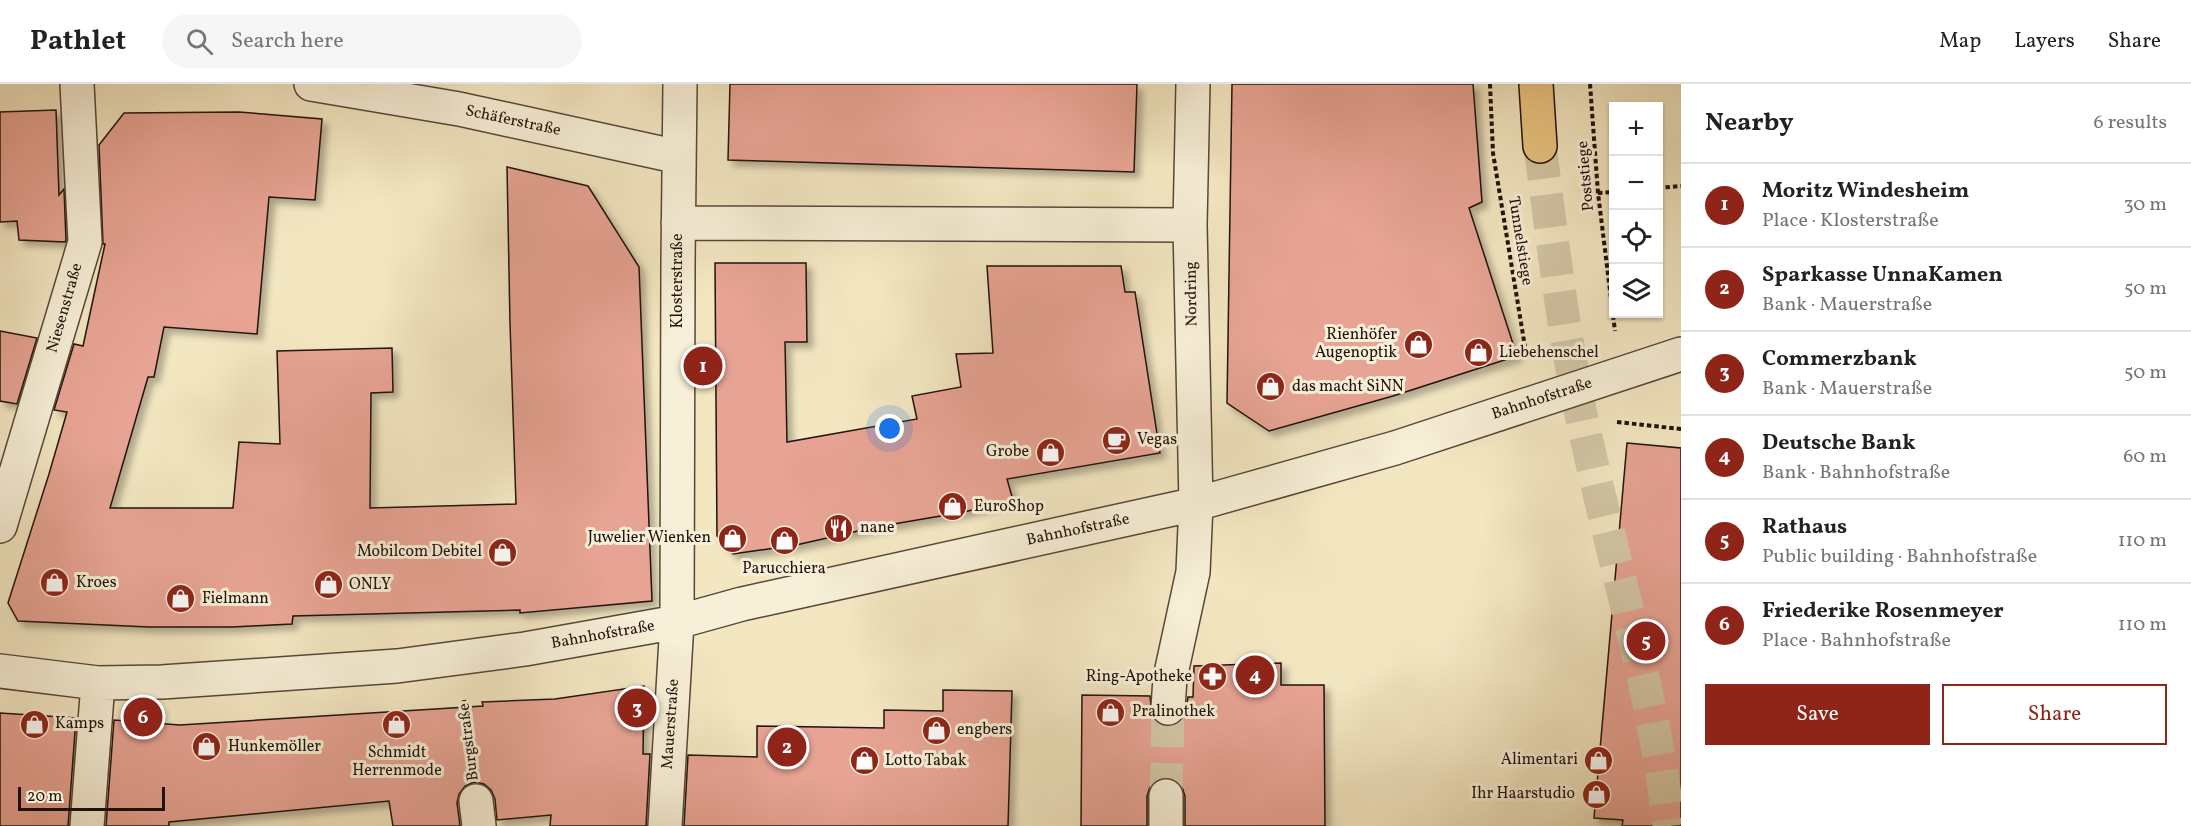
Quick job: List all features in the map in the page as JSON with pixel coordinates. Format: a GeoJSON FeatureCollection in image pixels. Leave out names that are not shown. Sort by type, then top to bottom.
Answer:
{"type":"FeatureCollection","features":[{"type":"Feature","properties":{"kind":"main road"},"geometry":{"type":"LineString","coordinates":[[1536,84],[1540,146]]}},
{"type":"Feature","properties":{"kind":"street","name":"Niesenstraße"},"geometry":{"type":"LineString","coordinates":[[0,526],[85,242],[77,84]]}},
{"type":"Feature","properties":{"kind":"street","name":"Schäferstraße"},"geometry":{"type":"LineString","coordinates":[[311,84],[459,109],[679,157]]}},
{"type":"Feature","properties":{"kind":"street","name":"Klosterstraße"},"geometry":{"type":"LineString","coordinates":[[677,622],[680,84]]}},
{"type":"Feature","properties":{"kind":"street","name":"Nordring"},"geometry":{"type":"LineString","coordinates":[[1193,84],[1190,225],[1196,504]]}},
{"type":"Feature","properties":{"kind":"street"},"geometry":{"type":"LineString","coordinates":[[678,223],[1190,225]]}},
{"type":"Feature","properties":{"kind":"street","name":"Bahnhofstraße"},"geometry":{"type":"LineString","coordinates":[[0,671],[98,683],[162,682],[385,667],[525,649],[677,622],[742,604],[1196,504],[1395,448],[1681,354]]}},
{"type":"Feature","properties":{"kind":"street"},"geometry":{"type":"LineString","coordinates":[[1168,708],[1170,678],[1193,572],[1196,504]]}},
{"type":"Feature","properties":{"kind":"street","name":"Mauerstraße"},"geometry":{"type":"LineString","coordinates":[[665,826],[677,622]]}},
{"type":"Feature","properties":{"kind":"street"},"geometry":{"type":"LineString","coordinates":[[87,826],[98,683]]}},
{"type":"Feature","properties":{"kind":"path","name":"Tunnelstiege"},"geometry":{"type":"LineString","coordinates":[[1490,84],[1493,153],[1534,401]]}},
{"type":"Feature","properties":{"kind":"path","name":"Poststiege"},"geometry":{"type":"LineString","coordinates":[[1590,84],[1598,193],[1620,373]]}},
{"type":"Feature","properties":{"kind":"path"},"geometry":{"type":"LineString","coordinates":[[1663,188],[1681,186]]}},
{"type":"Feature","properties":{"kind":"path"},"geometry":{"type":"LineString","coordinates":[[1598,193],[1609,192]]}},
{"type":"Feature","properties":{"kind":"path"},"geometry":{"type":"LineString","coordinates":[[1610,422],[1681,429]]}},
{"type":"Feature","properties":{"kind":"path","name":"Burgstraße"},"geometry":{"type":"LineString","coordinates":[[459,658],[478,813]]}},
{"type":"Feature","properties":{"kind":"building"},"geometry":{"type":"Polygon","coordinates":[[[730,84],[1137,84],[1134,172],[728,160],[730,84]]]}},
{"type":"Feature","properties":{"kind":"building"},"geometry":{"type":"Polygon","coordinates":[[[1232,84],[1473,84],[1482,202],[1469,208],[1517,356],[1393,396],[1269,431],[1227,403],[1232,84]]]}},
{"type":"Feature","properties":{"kind":"building"},"geometry":{"type":"Polygon","coordinates":[[[56,110],[59,195],[64,189],[66,240],[65,242],[19,240],[17,221],[0,222],[0,112],[56,110]]]}},
{"type":"Feature","properties":{"kind":"building"},"geometry":{"type":"Polygon","coordinates":[[[239,112],[322,119],[315,200],[269,197],[257,334],[164,327],[154,377],[148,377],[110,508],[233,508],[239,442],[280,444],[277,351],[392,348],[393,392],[371,393],[370,508],[516,504],[507,167],[588,186],[639,267],[652,601],[520,613],[520,610],[293,616],[292,624],[233,627],[149,627],[18,621],[8,603],[67,412],[54,410],[74,344],[83,346],[105,244],[103,244],[99,145],[124,113],[239,112]]]}},
{"type":"Feature","properties":{"kind":"building"},"geometry":{"type":"Polygon","coordinates":[[[715,263],[806,263],[807,342],[785,342],[787,442],[917,419],[912,396],[961,387],[956,354],[993,353],[987,266],[1121,266],[1125,292],[1135,292],[1160,453],[1007,479],[1013,500],[964,512],[876,527],[796,545],[733,554],[717,536],[715,263]]]}},
{"type":"Feature","properties":{"kind":"building"},"geometry":{"type":"Polygon","coordinates":[[[0,331],[37,338],[17,404],[0,401],[0,331]]]}},
{"type":"Feature","properties":{"kind":"building"},"geometry":{"type":"Polygon","coordinates":[[[1627,443],[1681,448],[1681,826],[1622,826],[1623,820],[1594,818],[1627,443]]]}},
{"type":"Feature","properties":{"kind":"building"},"geometry":{"type":"Polygon","coordinates":[[[1281,663],[1281,685],[1324,685],[1325,826],[1185,826],[1185,796],[1182,787],[1176,780],[1167,777],[1156,780],[1150,787],[1147,796],[1147,826],[1081,826],[1082,695],[1150,696],[1152,717],[1158,724],[1167,727],[1177,724],[1184,718],[1188,697],[1193,697],[1194,666],[1281,663]]]}},
{"type":"Feature","properties":{"kind":"building"},"geometry":{"type":"Polygon","coordinates":[[[644,686],[643,754],[650,754],[646,826],[550,826],[551,815],[497,820],[495,799],[491,790],[484,784],[474,782],[465,786],[459,794],[457,803],[460,826],[393,826],[389,801],[169,822],[169,826],[106,826],[114,720],[180,725],[483,706],[482,702],[555,699],[644,686]]]}},
{"type":"Feature","properties":{"kind":"building"},"geometry":{"type":"Polygon","coordinates":[[[943,690],[1012,691],[1008,826],[684,826],[688,755],[757,757],[757,726],[884,728],[884,710],[943,711],[943,690]]]}},
{"type":"Feature","properties":{"kind":"building"},"geometry":{"type":"Polygon","coordinates":[[[0,713],[76,718],[68,826],[0,826],[0,713]]]}},
{"type":"Feature","properties":{"kind":"tunnel"},"geometry":{"type":"LineString","coordinates":[[1540,146],[1572,368],[1598,489],[1644,680],[1669,826]]}},
{"type":"Feature","properties":{"kind":"tunnel"},"geometry":{"type":"LineString","coordinates":[[1166,796],[1168,708]]}},
{"type":"Feature","properties":{"kind":"place","name":"Rienhöfer Augenoptik"},"geometry":{"type":"Point","coordinates":[1418,344]}},
{"type":"Feature","properties":{"kind":"place","name":"Liebehenschel"},"geometry":{"type":"Point","coordinates":[1478,353]}},
{"type":"Feature","properties":{"kind":"place","name":"Moritz Windesheim"},"geometry":{"type":"Point","coordinates":[703,366]}},
{"type":"Feature","properties":{"kind":"place","name":"das macht SiNN"},"geometry":{"type":"Point","coordinates":[1271,387]}},
{"type":"Feature","properties":{"kind":"place","name":"Vegas"},"geometry":{"type":"Point","coordinates":[1116,440]}},
{"type":"Feature","properties":{"kind":"place","name":"Grobe"},"geometry":{"type":"Point","coordinates":[1050,452]}},
{"type":"Feature","properties":{"kind":"place","name":"EuroShop"},"geometry":{"type":"Point","coordinates":[953,507]}},
{"type":"Feature","properties":{"kind":"place","name":"nane"},"geometry":{"type":"Point","coordinates":[839,528]}},
{"type":"Feature","properties":{"kind":"place","name":"Juwelier Wienken"},"geometry":{"type":"Point","coordinates":[732,538]}},
{"type":"Feature","properties":{"kind":"place","name":"Parucchiera"},"geometry":{"type":"Point","coordinates":[784,541]}},
{"type":"Feature","properties":{"kind":"place","name":"Mobilcom Debitel"},"geometry":{"type":"Point","coordinates":[503,552]}},
{"type":"Feature","properties":{"kind":"place","name":"Kroes"},"geometry":{"type":"Point","coordinates":[55,583]}},
{"type":"Feature","properties":{"kind":"place","name":"ONLY"},"geometry":{"type":"Point","coordinates":[328,585]}},
{"type":"Feature","properties":{"kind":"place","name":"Fielmann"},"geometry":{"type":"Point","coordinates":[181,599]}},
{"type":"Feature","properties":{"kind":"place","name":"Rathaus"},"geometry":{"type":"Point","coordinates":[1646,641]}},
{"type":"Feature","properties":{"kind":"place","name":"Deutsche Bank"},"geometry":{"type":"Point","coordinates":[1255,675]}},
{"type":"Feature","properties":{"kind":"place","name":"Ring-Apotheke"},"geometry":{"type":"Point","coordinates":[1213,677]}},
{"type":"Feature","properties":{"kind":"place","name":"Commerzbank"},"geometry":{"type":"Point","coordinates":[637,708]}},
{"type":"Feature","properties":{"kind":"place","name":"Pralinothek"},"geometry":{"type":"Point","coordinates":[1111,712]}},
{"type":"Feature","properties":{"kind":"place","name":"Friederike Rosenmeyer"},"geometry":{"type":"Point","coordinates":[143,717]}},
{"type":"Feature","properties":{"kind":"place","name":"Kamps"},"geometry":{"type":"Point","coordinates":[34,724]}},
{"type":"Feature","properties":{"kind":"place","name":"Schmidt Herrenmode"},"geometry":{"type":"Point","coordinates":[397,725]}},
{"type":"Feature","properties":{"kind":"place","name":"engbers"},"geometry":{"type":"Point","coordinates":[936,730]}},
{"type":"Feature","properties":{"kind":"place","name":"Hunkemöller"},"geometry":{"type":"Point","coordinates":[207,747]}},
{"type":"Feature","properties":{"kind":"place","name":"Sparkasse UnnaKamen"},"geometry":{"type":"Point","coordinates":[787,747]}},
{"type":"Feature","properties":{"kind":"place","name":"Alimentari"},"geometry":{"type":"Point","coordinates":[1599,760]}},
{"type":"Feature","properties":{"kind":"place","name":"Lotto Tabak"},"geometry":{"type":"Point","coordinates":[864,761]}},
{"type":"Feature","properties":{"kind":"place","name":"Ihr Haarstudio"},"geometry":{"type":"Point","coordinates":[1596,794]}}]}
